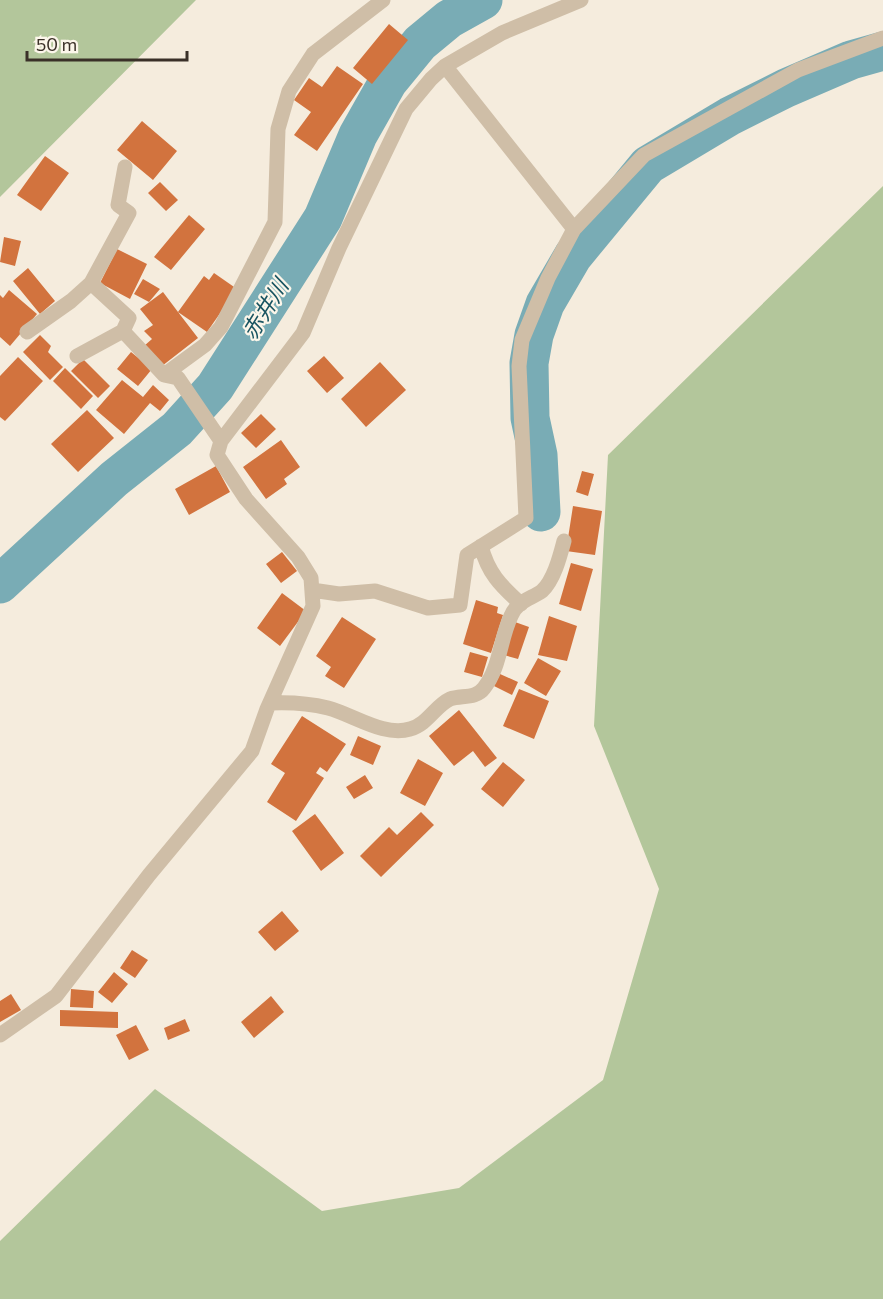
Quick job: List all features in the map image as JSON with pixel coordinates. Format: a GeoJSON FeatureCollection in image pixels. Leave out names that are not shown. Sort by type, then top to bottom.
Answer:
{"type":"FeatureCollection","features":[{"type":"Feature","properties":{"kind":"street"},"geometry":{"type":"LineString","coordinates":[[171,377],[221,327],[275,222],[278,129],[289,91],[313,54],[383,0]]}},
{"type":"Feature","properties":{"kind":"street"},"geometry":{"type":"LineString","coordinates":[[0,1035],[56,996],[149,875],[252,751],[270,703],[313,606],[311,578],[298,557],[246,499],[217,455],[221,441],[303,333],[339,248],[406,109],[444,66],[502,33],[582,0]]}},
{"type":"Feature","properties":{"kind":"street"},"geometry":{"type":"LineString","coordinates":[[312,590],[339,594],[375,591],[428,608],[460,605],[467,555],[526,518],[519,366],[522,340],[548,278],[574,229],[644,155],[798,70],[883,38]]}},
{"type":"Feature","properties":{"kind":"street"},"geometry":{"type":"LineString","coordinates":[[444,66],[574,229]]}},
{"type":"Feature","properties":{"kind":"street"},"geometry":{"type":"LineString","coordinates":[[27,332],[71,301],[91,283],[129,213],[118,205],[125,167]]}},
{"type":"Feature","properties":{"kind":"street"},"geometry":{"type":"LineString","coordinates":[[77,356],[123,331],[129,318],[91,283]]}},
{"type":"Feature","properties":{"kind":"street"},"geometry":{"type":"LineString","coordinates":[[123,331],[171,377],[221,441]]}},
{"type":"Feature","properties":{"kind":"street"},"geometry":{"type":"LineString","coordinates":[[270,703],[301,702],[330,709],[397,732],[413,729],[428,720],[450,699],[468,696],[483,690],[493,671],[512,614],[521,604],[543,590],[559,560],[564,541]]}},
{"type":"Feature","properties":{"kind":"street"},"geometry":{"type":"LineString","coordinates":[[481,546],[486,566],[504,589],[521,604]]}},
{"type":"Feature","properties":{"kind":"green space"},"geometry":{"type":"Polygon","coordinates":[[[0,0],[196,0],[0,197],[0,0]]]}},
{"type":"Feature","properties":{"kind":"green space"},"geometry":{"type":"Polygon","coordinates":[[[883,186],[883,1299],[0,1299],[0,1241],[155,1089],[322,1211],[459,1188],[603,1080],[659,889],[594,726],[608,455],[883,186]]]}},
{"type":"Feature","properties":{"kind":"building"},"geometry":{"type":"Polygon","coordinates":[[[389,24],[408,40],[372,84],[353,68],[389,24]]]}},
{"type":"Feature","properties":{"kind":"building"},"geometry":{"type":"Polygon","coordinates":[[[337,66],[363,84],[317,151],[294,135],[311,112],[294,100],[309,78],[322,87],[337,66]]]}},
{"type":"Feature","properties":{"kind":"building"},"geometry":{"type":"Polygon","coordinates":[[[142,121],[177,151],[153,180],[117,150],[142,121]]]}},
{"type":"Feature","properties":{"kind":"building"},"geometry":{"type":"Polygon","coordinates":[[[45,156],[69,173],[41,211],[17,195],[45,156]]]}},
{"type":"Feature","properties":{"kind":"building"},"geometry":{"type":"Polygon","coordinates":[[[160,182],[178,200],[166,211],[148,193],[160,182]]]}},
{"type":"Feature","properties":{"kind":"building"},"geometry":{"type":"Polygon","coordinates":[[[189,215],[205,229],[171,270],[154,257],[189,215]]]}},
{"type":"Feature","properties":{"kind":"building"},"geometry":{"type":"Polygon","coordinates":[[[4,237],[21,241],[15,266],[0,262],[4,237]]]}},
{"type":"Feature","properties":{"kind":"building"},"geometry":{"type":"Polygon","coordinates":[[[117,249],[147,264],[130,299],[100,283],[117,249]]]}},
{"type":"Feature","properties":{"kind":"building"},"geometry":{"type":"Polygon","coordinates":[[[28,268],[55,301],[40,314],[13,281],[28,268]]]}},
{"type":"Feature","properties":{"kind":"building"},"geometry":{"type":"Polygon","coordinates":[[[214,273],[237,289],[207,332],[178,312],[204,276],[209,280],[214,273]]]}},
{"type":"Feature","properties":{"kind":"building"},"geometry":{"type":"Polygon","coordinates":[[[143,279],[160,289],[149,302],[134,294],[143,279]]]}},
{"type":"Feature","properties":{"kind":"building"},"geometry":{"type":"Polygon","coordinates":[[[9,290],[37,314],[10,346],[0,337],[0,295],[3,298],[9,290]]]}},
{"type":"Feature","properties":{"kind":"building"},"geometry":{"type":"Polygon","coordinates":[[[163,292],[198,338],[162,366],[144,346],[152,339],[144,331],[153,325],[140,309],[163,292]]]}},
{"type":"Feature","properties":{"kind":"building"},"geometry":{"type":"Polygon","coordinates":[[[40,335],[51,346],[48,352],[63,367],[50,380],[23,352],[40,335]]]}},
{"type":"Feature","properties":{"kind":"building"},"geometry":{"type":"Polygon","coordinates":[[[131,352],[152,369],[138,386],[117,369],[131,352]]]}},
{"type":"Feature","properties":{"kind":"building"},"geometry":{"type":"Polygon","coordinates":[[[324,356],[344,378],[327,393],[307,371],[324,356]]]}},
{"type":"Feature","properties":{"kind":"building"},"geometry":{"type":"Polygon","coordinates":[[[18,357],[43,381],[5,421],[0,417],[0,376],[18,357]]]}},
{"type":"Feature","properties":{"kind":"building"},"geometry":{"type":"Polygon","coordinates":[[[83,359],[110,386],[98,398],[71,371],[83,359]]]}},
{"type":"Feature","properties":{"kind":"building"},"geometry":{"type":"Polygon","coordinates":[[[380,362],[406,390],[366,427],[341,399],[380,362]]]}},
{"type":"Feature","properties":{"kind":"building"},"geometry":{"type":"Polygon","coordinates":[[[65,368],[93,396],[81,409],[53,381],[65,368]]]}},
{"type":"Feature","properties":{"kind":"building"},"geometry":{"type":"Polygon","coordinates":[[[122,380],[143,397],[153,385],[169,400],[160,411],[150,403],[124,434],[96,410],[122,380]]]}},
{"type":"Feature","properties":{"kind":"building"},"geometry":{"type":"Polygon","coordinates":[[[87,410],[114,438],[78,472],[51,444],[87,410]]]}},
{"type":"Feature","properties":{"kind":"building"},"geometry":{"type":"Polygon","coordinates":[[[261,414],[276,429],[256,448],[241,433],[261,414]]]}},
{"type":"Feature","properties":{"kind":"building"},"geometry":{"type":"Polygon","coordinates":[[[281,440],[300,467],[284,479],[287,484],[266,499],[243,467],[281,440]]]}},
{"type":"Feature","properties":{"kind":"building"},"geometry":{"type":"Polygon","coordinates":[[[216,466],[230,492],[189,515],[175,489],[216,466]]]}},
{"type":"Feature","properties":{"kind":"building"},"geometry":{"type":"Polygon","coordinates":[[[582,471],[594,474],[588,496],[576,492],[582,471]]]}},
{"type":"Feature","properties":{"kind":"building"},"geometry":{"type":"Polygon","coordinates":[[[573,506],[602,511],[595,555],[566,551],[573,506]]]}},
{"type":"Feature","properties":{"kind":"building"},"geometry":{"type":"Polygon","coordinates":[[[282,552],[297,571],[281,583],[266,564],[282,552]]]}},
{"type":"Feature","properties":{"kind":"building"},"geometry":{"type":"Polygon","coordinates":[[[571,563],[593,569],[581,611],[559,604],[571,563]]]}},
{"type":"Feature","properties":{"kind":"building"},"geometry":{"type":"Polygon","coordinates":[[[282,593],[306,611],[280,646],[257,628],[282,593]]]}},
{"type":"Feature","properties":{"kind":"building"},"geometry":{"type":"Polygon","coordinates":[[[476,600],[498,607],[497,613],[503,615],[491,653],[463,644],[476,600]]]}},
{"type":"Feature","properties":{"kind":"building"},"geometry":{"type":"Polygon","coordinates":[[[549,616],[577,626],[567,661],[538,655],[549,616]]]}},
{"type":"Feature","properties":{"kind":"building"},"geometry":{"type":"Polygon","coordinates":[[[342,617],[376,639],[344,688],[325,676],[331,667],[316,656],[342,617]]]}},
{"type":"Feature","properties":{"kind":"building"},"geometry":{"type":"Polygon","coordinates":[[[515,622],[529,627],[518,659],[504,655],[515,622]]]}},
{"type":"Feature","properties":{"kind":"building"},"geometry":{"type":"Polygon","coordinates":[[[470,652],[488,657],[482,677],[464,672],[470,652]]]}},
{"type":"Feature","properties":{"kind":"building"},"geometry":{"type":"Polygon","coordinates":[[[538,658],[561,671],[546,696],[524,683],[538,658]]]}},
{"type":"Feature","properties":{"kind":"building"},"geometry":{"type":"Polygon","coordinates":[[[500,674],[518,682],[512,695],[494,686],[500,674]]]}},
{"type":"Feature","properties":{"kind":"building"},"geometry":{"type":"Polygon","coordinates":[[[519,689],[549,701],[534,739],[503,726],[519,689]]]}},
{"type":"Feature","properties":{"kind":"building"},"geometry":{"type":"Polygon","coordinates":[[[459,710],[497,758],[485,767],[473,751],[454,766],[429,736],[459,710]]]}},
{"type":"Feature","properties":{"kind":"building"},"geometry":{"type":"Polygon","coordinates":[[[302,716],[346,744],[327,772],[320,767],[316,773],[324,778],[296,821],[267,802],[285,773],[271,764],[302,716]]]}},
{"type":"Feature","properties":{"kind":"building"},"geometry":{"type":"Polygon","coordinates":[[[358,736],[381,746],[373,765],[350,755],[358,736]]]}},
{"type":"Feature","properties":{"kind":"building"},"geometry":{"type":"Polygon","coordinates":[[[418,759],[443,773],[425,806],[400,793],[418,759]]]}},
{"type":"Feature","properties":{"kind":"building"},"geometry":{"type":"Polygon","coordinates":[[[503,762],[525,780],[503,807],[481,789],[503,762]]]}},
{"type":"Feature","properties":{"kind":"building"},"geometry":{"type":"Polygon","coordinates":[[[365,775],[373,788],[354,799],[346,787],[365,775]]]}},
{"type":"Feature","properties":{"kind":"building"},"geometry":{"type":"Polygon","coordinates":[[[421,812],[434,825],[381,877],[360,856],[389,827],[397,835],[421,812]]]}},
{"type":"Feature","properties":{"kind":"building"},"geometry":{"type":"Polygon","coordinates":[[[315,814],[344,853],[321,871],[292,831],[315,814]]]}},
{"type":"Feature","properties":{"kind":"building"},"geometry":{"type":"Polygon","coordinates":[[[282,911],[299,931],[275,951],[258,932],[282,911]]]}},
{"type":"Feature","properties":{"kind":"building"},"geometry":{"type":"Polygon","coordinates":[[[132,950],[148,960],[135,978],[120,968],[132,950]]]}},
{"type":"Feature","properties":{"kind":"building"},"geometry":{"type":"Polygon","coordinates":[[[114,972],[128,984],[112,1003],[98,992],[114,972]]]}},
{"type":"Feature","properties":{"kind":"building"},"geometry":{"type":"Polygon","coordinates":[[[71,989],[94,991],[93,1008],[70,1007],[71,989]]]}},
{"type":"Feature","properties":{"kind":"building"},"geometry":{"type":"Polygon","coordinates":[[[11,994],[21,1010],[0,1022],[0,1001],[11,994]]]}},
{"type":"Feature","properties":{"kind":"building"},"geometry":{"type":"Polygon","coordinates":[[[271,996],[284,1012],[254,1038],[241,1022],[271,996]]]}},
{"type":"Feature","properties":{"kind":"building"},"geometry":{"type":"Polygon","coordinates":[[[60,1010],[118,1012],[118,1028],[60,1026],[60,1010]]]}},
{"type":"Feature","properties":{"kind":"building"},"geometry":{"type":"Polygon","coordinates":[[[185,1019],[190,1031],[168,1040],[164,1028],[185,1019]]]}},
{"type":"Feature","properties":{"kind":"building"},"geometry":{"type":"Polygon","coordinates":[[[136,1025],[149,1050],[129,1060],[116,1035],[136,1025]]]}},
{"type":"Feature","properties":{"kind":"waterway","name":"赤井川"},"geometry":{"type":"LineString","coordinates":[[0,584],[114,479],[177,429],[215,387],[323,218],[358,135],[388,82],[420,43],[449,19],[483,0]]}},
{"type":"Feature","properties":{"kind":"waterway"},"geometry":{"type":"LineString","coordinates":[[541,512],[538,455],[530,418],[529,363],[534,335],[545,304],[573,256],[648,165],[730,116],[786,88],[851,60],[883,51]]}}]}
